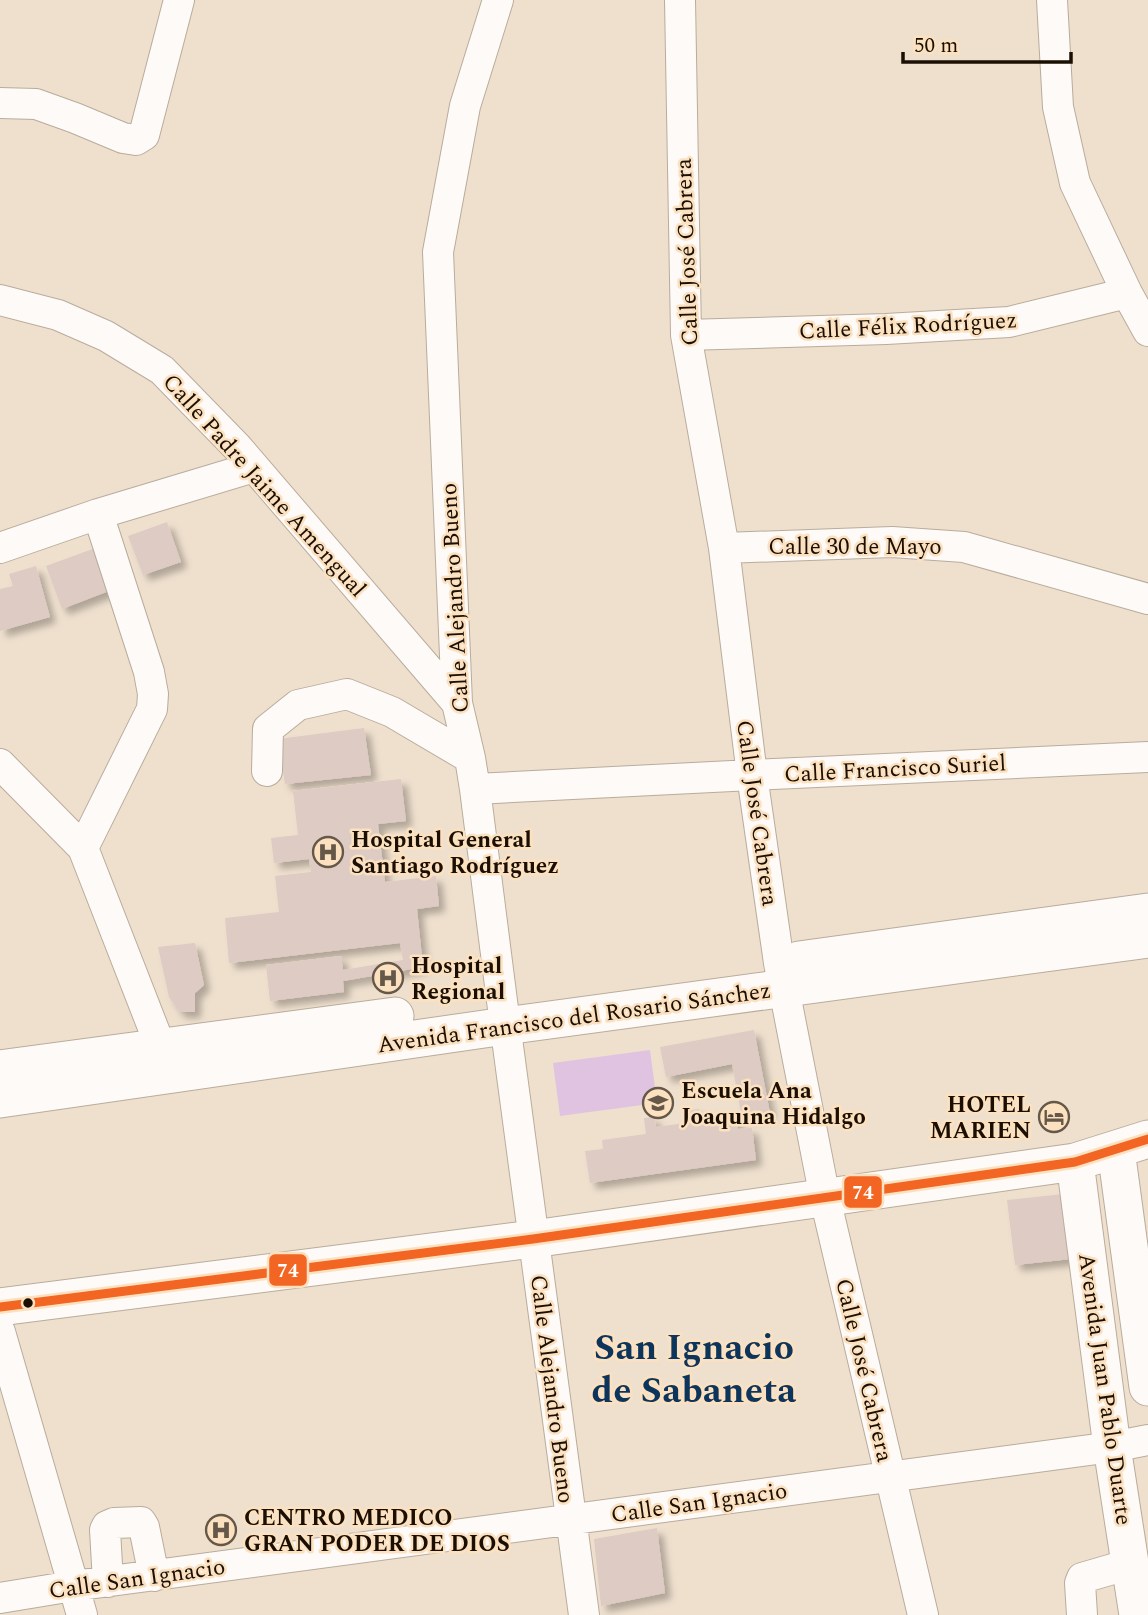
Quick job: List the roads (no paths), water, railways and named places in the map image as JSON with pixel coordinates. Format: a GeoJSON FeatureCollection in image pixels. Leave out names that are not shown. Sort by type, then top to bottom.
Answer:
{"type":"FeatureCollection","features":[{"type":"Feature","properties":{"kind":"main road","name":"Avenida Francisco del Rosario Sánchez"},"geometry":{"type":"LineString","coordinates":[[0,1099],[503,1014],[782,975],[1148,912]]}},
{"type":"Feature","properties":{"kind":"main road","name":"Avenida Francisco del Rosario Sánchez"},"geometry":{"type":"LineString","coordinates":[[782,975],[1148,939]]}},
{"type":"Feature","properties":{"kind":"main road","name":"Avenida Francisco del Rosario Sánchez"},"geometry":{"type":"LineString","coordinates":[[0,1069],[161,1048],[503,1014]]}},
{"type":"Feature","properties":{"kind":"main road"},"geometry":{"type":"LineString","coordinates":[[0,1307],[533,1239],[825,1198],[1075,1162],[1132,1144]]}},
{"type":"Feature","properties":{"kind":"main road","name":"Avenida Juan Pablo Duarte"},"geometry":{"type":"LineString","coordinates":[[1132,1144],[1148,1387]]}},
{"type":"Feature","properties":{"kind":"main road","name":"Avenida Juan Pablo Duarte"},"geometry":{"type":"LineString","coordinates":[[1075,1162],[1112,1447],[1138,1615]]}},
{"type":"Feature","properties":{"kind":"street"},"geometry":{"type":"LineString","coordinates":[[0,103],[36,104],[123,138],[136,140],[144,135],[179,0]]}},
{"type":"Feature","properties":{"kind":"street","name":"Calle Alejandro Bueno"},"geometry":{"type":"LineString","coordinates":[[498,0],[466,106],[438,252],[457,703],[475,789],[584,1615]]}},
{"type":"Feature","properties":{"kind":"street","name":"Calle José Cabrera"},"geometry":{"type":"LineString","coordinates":[[680,0],[685,335],[724,548],[752,775],[782,975],[825,1198],[923,1615]]}},
{"type":"Feature","properties":{"kind":"street"},"geometry":{"type":"LineString","coordinates":[[1052,0],[1058,107],[1075,183],[1148,331]]}},
{"type":"Feature","properties":{"kind":"street","name":"Calle Félix Rodríguez"},"geometry":{"type":"LineString","coordinates":[[685,335],[1009,322],[1127,293]]}},
{"type":"Feature","properties":{"kind":"street","name":"Calle Padre Jaime Amengual"},"geometry":{"type":"LineString","coordinates":[[0,300],[58,315],[94,330],[162,370],[237,447],[457,703]]}},
{"type":"Feature","properties":{"kind":"street"},"geometry":{"type":"LineString","coordinates":[[0,548],[98,514],[254,467]]}},
{"type":"Feature","properties":{"kind":"street"},"geometry":{"type":"LineString","coordinates":[[83,849],[152,709],[153,694],[149,672],[98,514]]}},
{"type":"Feature","properties":{"kind":"street","name":"Calle 30 de Mayo"},"geometry":{"type":"LineString","coordinates":[[724,548],[892,542],[964,547],[1148,599]]}},
{"type":"Feature","properties":{"kind":"street"},"geometry":{"type":"LineString","coordinates":[[267,771],[268,729],[298,705],[347,694],[392,712],[470,758]]}},
{"type":"Feature","properties":{"kind":"street","name":"Calle Francisco Suriel"},"geometry":{"type":"LineString","coordinates":[[475,789],[1148,757]]}},
{"type":"Feature","properties":{"kind":"street"},"geometry":{"type":"LineString","coordinates":[[0,764],[83,849],[161,1048]]}},
{"type":"Feature","properties":{"kind":"street"},"geometry":{"type":"LineString","coordinates":[[0,1332],[82,1615]]}},
{"type":"Feature","properties":{"kind":"street","name":"Calle San Ignacio"},"geometry":{"type":"LineString","coordinates":[[0,1598],[1148,1440]]}},
{"type":"Feature","properties":{"kind":"street"},"geometry":{"type":"LineString","coordinates":[[108,1582],[105,1530],[107,1525],[114,1523],[141,1522],[155,1576]]}},
{"type":"Feature","properties":{"kind":"street"},"geometry":{"type":"LineString","coordinates":[[1082,1615],[1082,1578],[1130,1564]]}},
{"type":"Feature","properties":{"kind":"place","name":"Hospital General Santiago Rodríguez"},"geometry":{"type":"Point","coordinates":[328,852]}},
{"type":"Feature","properties":{"kind":"place","name":"Hospital Regional"},"geometry":{"type":"Point","coordinates":[388,978]}},
{"type":"Feature","properties":{"kind":"place","name":"Escuela Ana Joaquina Hidalgo"},"geometry":{"type":"Point","coordinates":[658,1103]}},
{"type":"Feature","properties":{"kind":"place","name":"HOTEL MARIEN"},"geometry":{"type":"Point","coordinates":[1054,1117]}},
{"type":"Feature","properties":{"kind":"place","name":"CENTRO MEDICO GRAN PODER DE DIOS"},"geometry":{"type":"Point","coordinates":[221,1530]}},
{"type":"Feature","properties":{"kind":"district","name":"San Ignacio de Sabaneta"},"geometry":{"type":"Point","coordinates":[694,1368]}}]}
